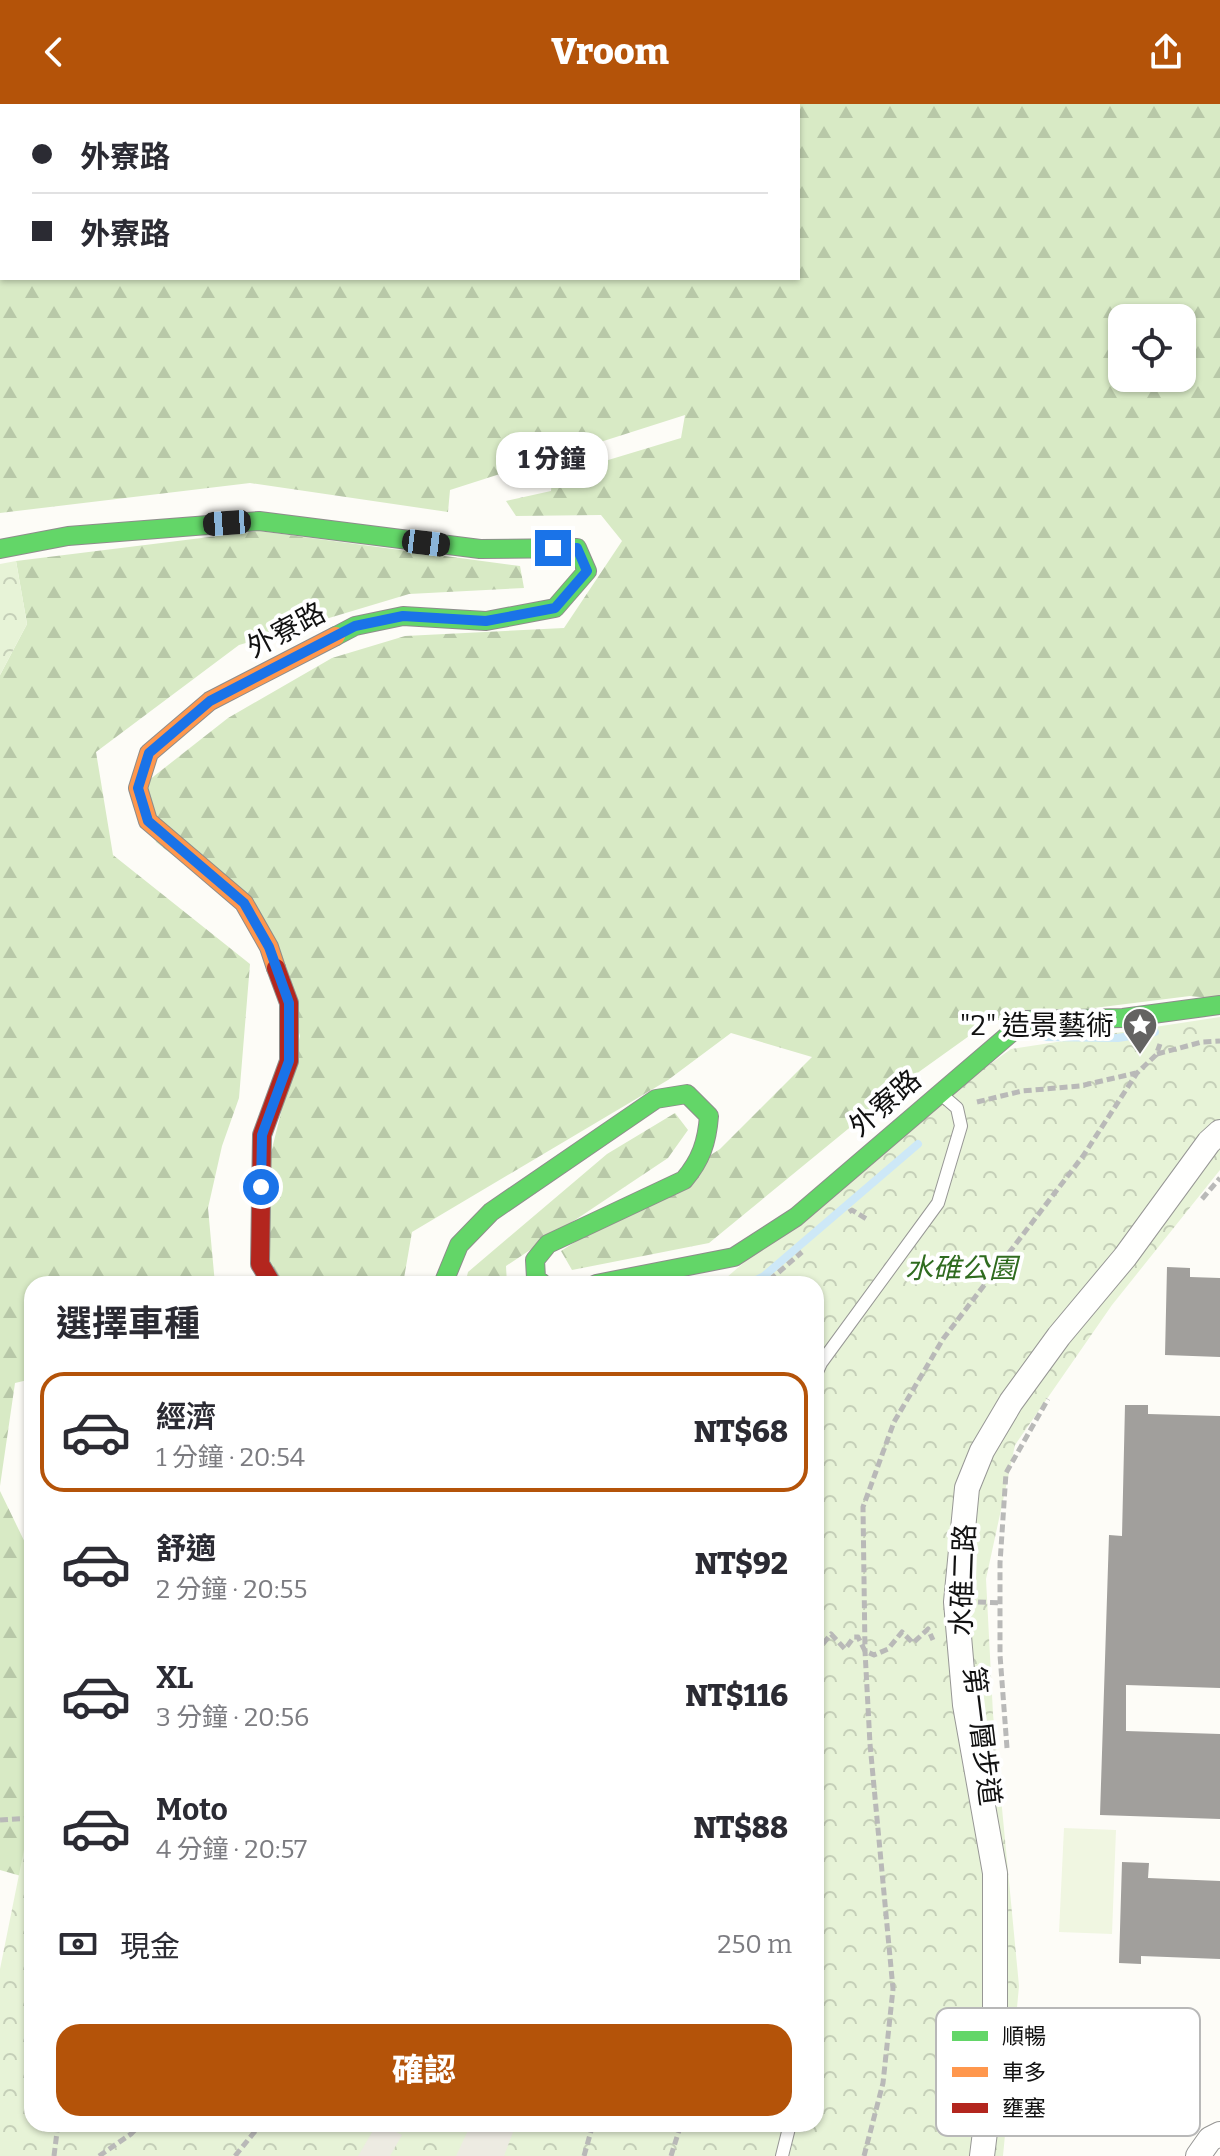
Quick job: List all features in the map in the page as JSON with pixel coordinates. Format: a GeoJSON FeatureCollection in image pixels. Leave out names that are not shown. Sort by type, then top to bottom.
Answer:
{"type":"FeatureCollection","features":[{"type":"Feature","properties":{"kind":"street","name":"外寮路"},"geometry":{"type":"LineString","coordinates":[[0,549],[68,536],[259,521],[480,549],[577,548],[587,571],[555,608],[486,621],[403,616],[355,626],[210,701],[149,753],[138,788],[148,821],[244,903],[269,947],[289,1003],[289,1061],[262,1135],[260,1264],[267,1276]]}},
{"type":"Feature","properties":{"kind":"street","name":"外寮路"},"geometry":{"type":"LineString","coordinates":[[637,1276],[734,1257],[796,1217],[1026,1020],[1101,1021],[1173,1015],[1220,1005]]}},
{"type":"Feature","properties":{"kind":"street"},"geometry":{"type":"LineString","coordinates":[[446,1276],[459,1245],[491,1212],[656,1099],[687,1094],[709,1116],[706,1148],[699,1164],[684,1180],[548,1244],[535,1260],[536,1276]]}},
{"type":"Feature","properties":{"kind":"street","name":"水碓二路"},"geometry":{"type":"LineString","coordinates":[[995,2008],[995,1873],[965,1705],[956,1602],[967,1488],[982,1451],[1011,1402],[1059,1336],[1125,1257],[1209,1142],[1220,1132]]}},
{"type":"Feature","properties":{"kind":"street"},"geometry":{"type":"LineString","coordinates":[[1198,2156],[1210,2139],[1220,2134]]}},
{"type":"Feature","properties":{"kind":"street","name":"水碓二路"},"geometry":{"type":"LineString","coordinates":[[982,2156],[984,2136]]}},
{"type":"Feature","properties":{"kind":"lane"},"geometry":{"type":"LineString","coordinates":[[824,1359],[938,1203],[961,1126],[957,1108],[940,1092]]}},
{"type":"Feature","properties":{"kind":"lane"},"geometry":{"type":"LineString","coordinates":[[782,2156],[788,2132]]}},
{"type":"Feature","properties":{"kind":"path"},"geometry":{"type":"LineString","coordinates":[[1156,1055],[1202,1042],[1220,1041]]}},
{"type":"Feature","properties":{"kind":"path"},"geometry":{"type":"LineString","coordinates":[[957,1108],[1022,1091],[1080,1086],[1137,1073]]}},
{"type":"Feature","properties":{"kind":"path"},"geometry":{"type":"LineString","coordinates":[[1199,1202],[1220,1178]]}},
{"type":"Feature","properties":{"kind":"path"},"geometry":{"type":"LineString","coordinates":[[1007,1748],[1000,1655],[1000,1563],[1006,1473],[1050,1395]]}},
{"type":"Feature","properties":{"kind":"path"},"geometry":{"type":"LineString","coordinates":[[824,1643],[831,1634],[845,1649],[854,1637],[858,1637],[865,1651],[874,1655],[888,1649],[902,1632],[913,1643],[928,1629],[937,1648]]}},
{"type":"Feature","properties":{"kind":"path"},"geometry":{"type":"LineString","coordinates":[[0,1820],[24,1818]]}},
{"type":"Feature","properties":{"kind":"path"},"geometry":{"type":"LineString","coordinates":[[54,2156],[57,2132]]}},
{"type":"Feature","properties":{"kind":"path"},"geometry":{"type":"LineString","coordinates":[[99,2156],[133,2132]]}},
{"type":"Feature","properties":{"kind":"path"},"geometry":{"type":"LineString","coordinates":[[235,2156],[254,2132]]}},
{"type":"Feature","properties":{"kind":"path"},"geometry":{"type":"LineString","coordinates":[[584,2156],[591,2132]]}},
{"type":"Feature","properties":{"kind":"path"},"geometry":{"type":"LineString","coordinates":[[671,2156],[678,2132]]}},
{"type":"Feature","properties":{"kind":"green space"},"geometry":{"type":"Polygon","coordinates":[[[800,104],[1220,104],[1220,999],[1190,996],[990,1021],[909,1079],[709,1243],[572,1270],[561,1251],[720,1149],[812,1057],[731,1033],[668,1080],[412,1232],[404,1276],[270,1276],[263,1185],[300,1036],[267,929],[156,842],[144,784],[228,718],[332,658],[405,636],[564,628],[622,541],[601,515],[516,516],[506,501],[551,491],[552,477],[681,438],[685,415],[450,490],[448,512],[250,483],[0,513],[0,280],[800,280],[800,104]]]}},
{"type":"Feature","properties":{"kind":"green space"},"geometry":{"type":"Polygon","coordinates":[[[259,531],[520,566],[524,588],[409,594],[239,645],[96,752],[113,855],[250,964],[239,1098],[222,1146],[208,1208],[214,1276],[24,1276],[24,1381],[15,1383],[0,1486],[0,675],[27,624],[16,561],[259,531]]]}},
{"type":"Feature","properties":{"kind":"green space"},"geometry":{"type":"Polygon","coordinates":[[[16,561],[27,624],[0,675],[0,564],[16,561]]]}},
{"type":"Feature","properties":{"kind":"green space","name":"水碓公園"},"geometry":{"type":"Polygon","coordinates":[[[1220,1017],[1220,1170],[1112,1305],[1015,1445],[986,1579],[993,1714],[1019,1986],[1017,2008],[936,2008],[936,2136],[1005,2136],[1003,2156],[0,2156],[0,1969],[24,1850],[24,2132],[824,2132],[824,1276],[728,1276],[893,1134],[1011,1049],[1220,1017]]]}},
{"type":"Feature","properties":{"kind":"green space"},"geometry":{"type":"Polygon","coordinates":[[[675,1113],[688,1130],[668,1158],[506,1266],[507,1276],[467,1276],[468,1272],[607,1154],[675,1113]]]}},
{"type":"Feature","properties":{"kind":"green space"},"geometry":{"type":"Polygon","coordinates":[[[0,1491],[24,1540],[24,2132],[0,2156],[21,1876],[0,1870],[0,1491]]]}},
{"type":"Feature","properties":{"kind":"green space"},"geometry":{"type":"Polygon","coordinates":[[[1064,1828],[1116,1830],[1112,1934],[1059,1932],[1064,1828]]]}},
{"type":"Feature","properties":{"kind":"shaded area"},"geometry":{"type":"Polygon","coordinates":[[[372,2132],[397,2132],[402,2135],[390,2156],[358,2156],[372,2132]]]}},
{"type":"Feature","properties":{"kind":"shaded area"},"geometry":{"type":"Polygon","coordinates":[[[467,2132],[513,2132],[504,2156],[456,2156],[467,2132]]]}},
{"type":"Feature","properties":{"kind":"building"},"geometry":{"type":"Polygon","coordinates":[[[1167,1267],[1190,1268],[1190,1277],[1220,1278],[1220,1357],[1165,1355],[1167,1267]]]}},
{"type":"Feature","properties":{"kind":"building"},"geometry":{"type":"Polygon","coordinates":[[[1125,1405],[1148,1405],[1148,1414],[1220,1416],[1220,1688],[1126,1685],[1126,1731],[1220,1734],[1220,1819],[1100,1815],[1109,1535],[1122,1536],[1125,1405]]]}},
{"type":"Feature","properties":{"kind":"building"},"geometry":{"type":"Polygon","coordinates":[[[1122,1862],[1149,1863],[1148,1878],[1220,1881],[1220,1959],[1141,1956],[1141,1964],[1119,1963],[1122,1862]]]}},
{"type":"Feature","properties":{"kind":"waterway"},"geometry":{"type":"LineString","coordinates":[[1041,1037],[1118,1038],[1155,1032]]}},
{"type":"Feature","properties":{"kind":"waterway"},"geometry":{"type":"LineString","coordinates":[[764,1276],[918,1144]]}},
{"type":"Feature","properties":{"kind":"traffic: fast"},"geometry":{"type":"LineString","coordinates":[[0,549],[68,536],[259,521],[480,549],[577,548],[587,571],[555,608],[486,621],[403,616],[355,626],[336,636]]}},
{"type":"Feature","properties":{"kind":"traffic: fast"},"geometry":{"type":"LineString","coordinates":[[637,1276],[734,1257],[796,1217],[1026,1020],[1123,1018],[1220,1005]]}},
{"type":"Feature","properties":{"kind":"traffic: fast"},"geometry":{"type":"LineString","coordinates":[[446,1276],[459,1245],[491,1212],[656,1099],[687,1094],[709,1116],[702,1150],[690,1173],[684,1180],[548,1244],[535,1260],[536,1276]]}},
{"type":"Feature","properties":{"kind":"traffic: slow"},"geometry":{"type":"LineString","coordinates":[[276,968],[269,947],[244,903],[148,821],[138,788],[149,753],[210,701],[336,636]]}},
{"type":"Feature","properties":{"kind":"traffic: jam"},"geometry":{"type":"LineString","coordinates":[[267,1276],[260,1264],[262,1135],[289,1061],[289,1003],[276,968]]}},
{"type":"Feature","properties":{"kind":"place","name":"\"2\" 造景藝術"},"geometry":{"type":"Point","coordinates":[1140,1056]}},
{"type":"Feature","properties":{"kind":"route"},"geometry":{"type":"LineString","coordinates":[[261,1187],[262,1135],[289,1061],[289,1003],[269,947],[244,903],[148,821],[138,788],[149,753],[210,701],[355,626],[403,616],[486,621],[555,608],[587,571],[577,548],[553,548]]}}]}
